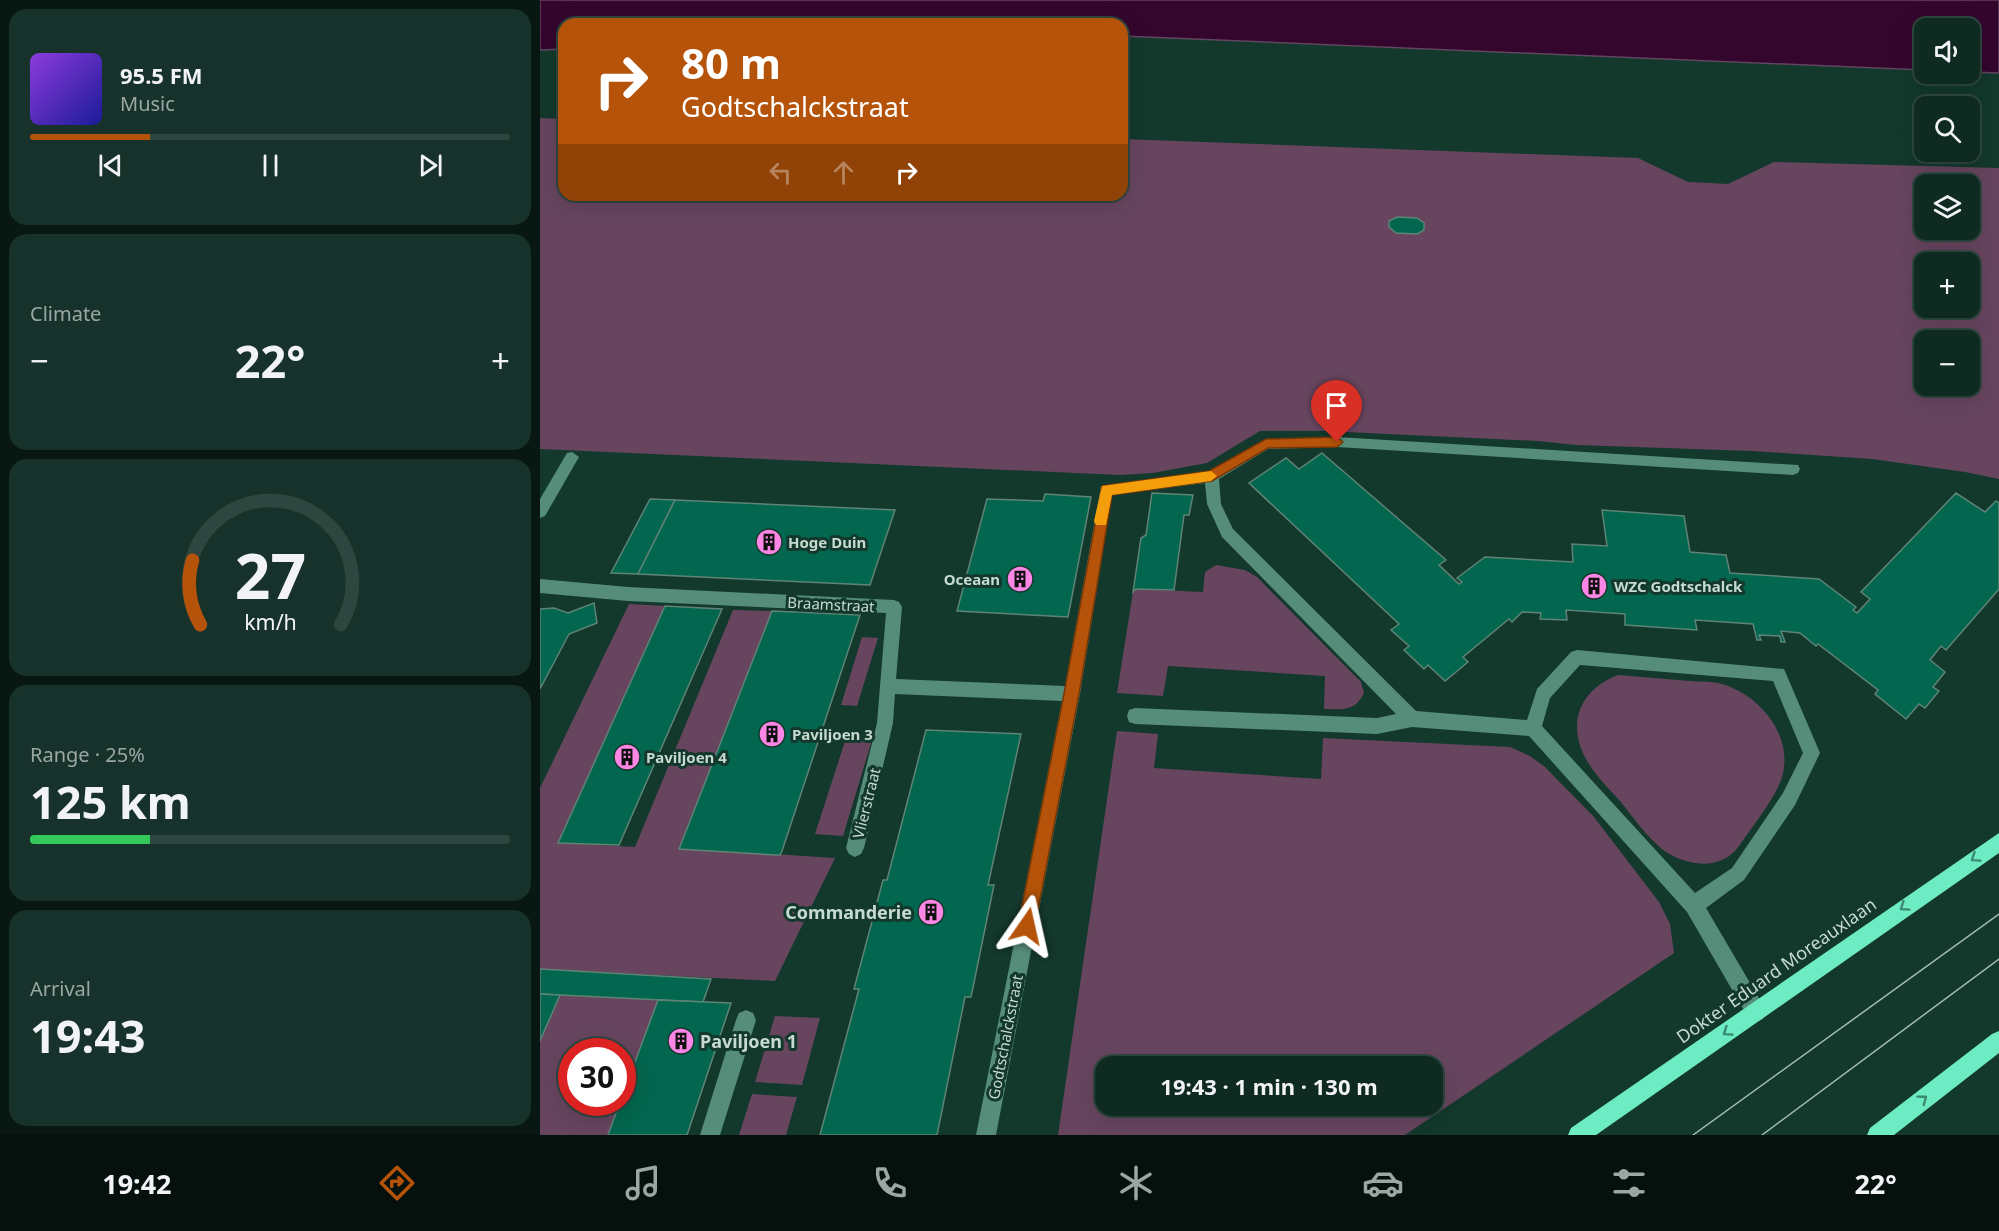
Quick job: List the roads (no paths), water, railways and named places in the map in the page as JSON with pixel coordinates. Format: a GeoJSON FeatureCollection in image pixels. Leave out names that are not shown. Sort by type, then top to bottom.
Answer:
{"type":"FeatureCollection","features":[{"type":"Feature","properties":{"kind":"main road","name":"Dokter Eduard Moreauxlaan"},"geometry":{"type":"LineString","coordinates":[[1578,1135],[1999,842]]}},
{"type":"Feature","properties":{"kind":"main road"},"geometry":{"type":"LineString","coordinates":[[1877,1135],[1999,1041]]}},
{"type":"Feature","properties":{"kind":"street"},"geometry":{"type":"LineString","coordinates":[[1412,719],[1227,533],[1214,504],[1212,476],[1266,444],[1337,442],[1793,469]]}},
{"type":"Feature","properties":{"kind":"street"},"geometry":{"type":"LineString","coordinates":[[540,512],[572,457]]}},
{"type":"Feature","properties":{"kind":"street","name":"Godtschalckstraat"},"geometry":{"type":"LineString","coordinates":[[986,1135],[1072,694],[1106,490],[1212,476]]}},
{"type":"Feature","properties":{"kind":"street","name":"Braamstraat"},"geometry":{"type":"LineString","coordinates":[[540,586],[628,594],[894,607],[887,686]]}},
{"type":"Feature","properties":{"kind":"street"},"geometry":{"type":"LineString","coordinates":[[1533,728],[1543,694],[1577,657],[1778,674],[1812,753],[1789,799],[1738,874],[1694,905]]}},
{"type":"Feature","properties":{"kind":"street"},"geometry":{"type":"LineString","coordinates":[[887,686],[1072,694]]}},
{"type":"Feature","properties":{"kind":"street","name":"Vlierstraat"},"geometry":{"type":"LineString","coordinates":[[855,848],[885,723],[887,686]]}},
{"type":"Feature","properties":{"kind":"street"},"geometry":{"type":"LineString","coordinates":[[1135,716],[1377,726],[1412,719],[1533,728],[1694,905],[1756,1012]]}},
{"type":"Feature","properties":{"kind":"street"},"geometry":{"type":"LineString","coordinates":[[710,1135],[746,1020]]}},
{"type":"Feature","properties":{"kind":"tram line"},"geometry":{"type":"LineString","coordinates":[[1693,1135],[1999,914]]}},
{"type":"Feature","properties":{"kind":"tram line"},"geometry":{"type":"LineString","coordinates":[[1762,1135],[1999,959]]}},
{"type":"Feature","properties":{"kind":"place","name":"Hoge Duin"},"geometry":{"type":"Point","coordinates":[769,542]}},
{"type":"Feature","properties":{"kind":"place","name":"Oceaan"},"geometry":{"type":"Point","coordinates":[1020,579]}},
{"type":"Feature","properties":{"kind":"place","name":"WZC Godtschalck"},"geometry":{"type":"Point","coordinates":[1594,586]}},
{"type":"Feature","properties":{"kind":"place","name":"Paviljoen 3"},"geometry":{"type":"Point","coordinates":[772,734]}},
{"type":"Feature","properties":{"kind":"place","name":"Paviljoen 4"},"geometry":{"type":"Point","coordinates":[627,757]}},
{"type":"Feature","properties":{"kind":"place","name":"Commanderie"},"geometry":{"type":"Point","coordinates":[931,912]}},
{"type":"Feature","properties":{"kind":"place","name":"Paviljoen 1"},"geometry":{"type":"Point","coordinates":[681,1041]}}]}
